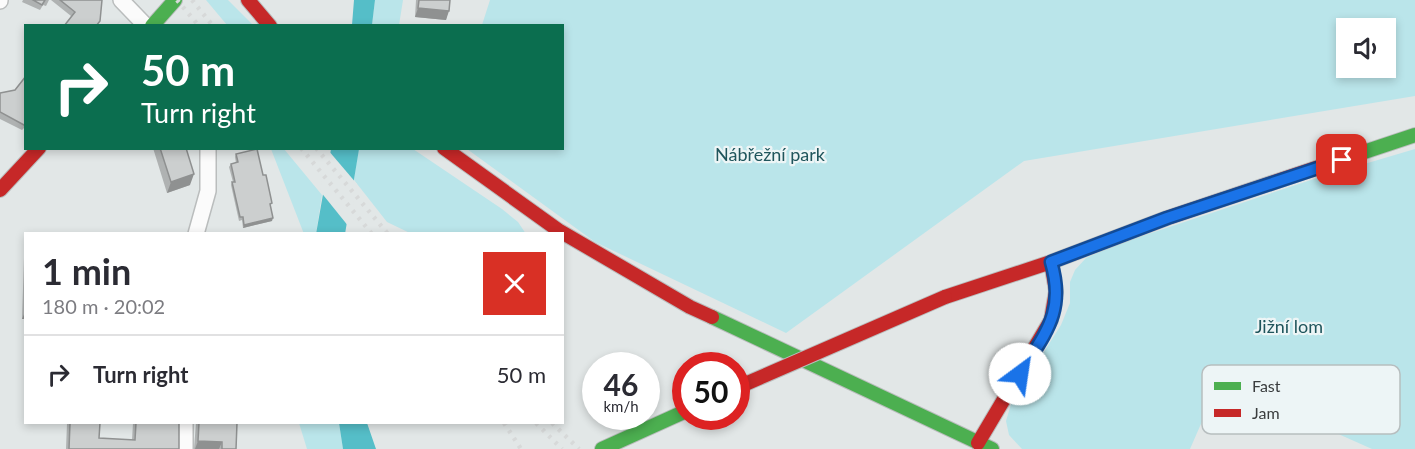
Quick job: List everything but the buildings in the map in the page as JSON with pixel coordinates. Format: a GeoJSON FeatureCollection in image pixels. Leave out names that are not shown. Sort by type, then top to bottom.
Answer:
{"type":"FeatureCollection","features":[{"type":"Feature","properties":{"kind":"main road"},"geometry":{"type":"LineString","coordinates":[[154,24],[176,0]]}},
{"type":"Feature","properties":{"kind":"main road"},"geometry":{"type":"LineString","coordinates":[[248,0],[268,24]]}},
{"type":"Feature","properties":{"kind":"main road"},"geometry":{"type":"LineString","coordinates":[[750,382],[945,297],[1051,262],[1167,218],[1415,135]]}},
{"type":"Feature","properties":{"kind":"main road"},"geometry":{"type":"LineString","coordinates":[[2,183],[37,150]]}},
{"type":"Feature","properties":{"kind":"main road"},"geometry":{"type":"LineString","coordinates":[[447,150],[561,232]]}},
{"type":"Feature","properties":{"kind":"main road"},"geometry":{"type":"LineString","coordinates":[[564,234],[690,307],[992,449]]}},
{"type":"Feature","properties":{"kind":"main road"},"geometry":{"type":"LineString","coordinates":[[978,443],[1051,320],[1057,299],[1057,286],[1051,262]]}},
{"type":"Feature","properties":{"kind":"main road"},"geometry":{"type":"LineString","coordinates":[[602,449],[672,417]]}},
{"type":"Feature","properties":{"kind":"street"},"geometry":{"type":"LineString","coordinates":[[121,0],[144,24]]}},
{"type":"Feature","properties":{"kind":"street"},"geometry":{"type":"LineString","coordinates":[[197,232],[208,191],[208,150]]}},
{"type":"Feature","properties":{"kind":"street"},"geometry":{"type":"LineString","coordinates":[[185,424],[185,449]]}},
{"type":"Feature","properties":{"kind":"green space"},"geometry":{"type":"Polygon","coordinates":[[[206,0],[228,0],[252,24],[226,24],[206,0]]]}},
{"type":"Feature","properties":{"kind":"green space"},"geometry":{"type":"Polygon","coordinates":[[[375,0],[403,0],[399,24],[372,24],[375,0]]]}},
{"type":"Feature","properties":{"kind":"green space","name":"Nábřežní park"},"geometry":{"type":"Polygon","coordinates":[[[490,0],[1415,0],[1415,96],[1024,161],[786,333],[595,242],[468,150],[564,150],[564,24],[482,24],[490,0]]]}},
{"type":"Feature","properties":{"kind":"green space","name":"Jižní lom"},"geometry":{"type":"Polygon","coordinates":[[[1415,149],[1415,449],[1372,449],[1338,434],[1400,434],[1400,365],[1202,365],[1202,422],[1190,449],[1022,449],[1009,435],[1006,421],[1011,404],[1061,325],[1070,303],[1070,282],[1075,270],[1086,258],[1115,245],[1317,178],[1415,149]]]}},
{"type":"Feature","properties":{"kind":"green space"},"geometry":{"type":"Polygon","coordinates":[[[271,150],[285,150],[322,195],[316,232],[303,232],[271,150]]]}},
{"type":"Feature","properties":{"kind":"green space"},"geometry":{"type":"Polygon","coordinates":[[[358,150],[414,150],[502,209],[518,222],[525,232],[408,232],[387,222],[354,180],[358,150]]]}},
{"type":"Feature","properties":{"kind":"green space"},"geometry":{"type":"Polygon","coordinates":[[[299,424],[339,424],[343,449],[307,449],[299,424]]]}},
{"type":"Feature","properties":{"kind":"water"},"geometry":{"type":"Polygon","coordinates":[[[354,0],[375,0],[372,24],[352,24],[354,0]]]}},
{"type":"Feature","properties":{"kind":"water"},"geometry":{"type":"Polygon","coordinates":[[[331,150],[359,150],[345,232],[316,232],[331,150]]]}},
{"type":"Feature","properties":{"kind":"water"},"geometry":{"type":"Polygon","coordinates":[[[339,424],[367,424],[376,449],[343,449],[339,424]]]}},
{"type":"Feature","properties":{"kind":"pier"},"geometry":{"type":"Polygon","coordinates":[[[328,150],[357,184],[349,227],[320,191],[328,150]]]}},
{"type":"Feature","properties":{"kind":"railway"},"geometry":{"type":"LineString","coordinates":[[177,0],[197,24]]}},
{"type":"Feature","properties":{"kind":"railway"},"geometry":{"type":"LineString","coordinates":[[192,0],[211,24]]}},
{"type":"Feature","properties":{"kind":"railway"},"geometry":{"type":"LineString","coordinates":[[303,150],[370,232]]}},
{"type":"Feature","properties":{"kind":"railway"},"geometry":{"type":"LineString","coordinates":[[318,150],[386,232]]}},
{"type":"Feature","properties":{"kind":"railway"},"geometry":{"type":"LineString","coordinates":[[505,424],[521,449]]}},
{"type":"Feature","properties":{"kind":"railway"},"geometry":{"type":"LineString","coordinates":[[537,424],[562,449]]}},
{"type":"Feature","properties":{"kind":"railway"},"geometry":{"type":"LineString","coordinates":[[553,424],[579,449]]}},
{"type":"Feature","properties":{"kind":"traffic: fast"},"geometry":{"type":"LineString","coordinates":[[154,24],[175,0]]}},
{"type":"Feature","properties":{"kind":"traffic: fast"},"geometry":{"type":"LineString","coordinates":[[1325,165],[1415,135]]}},
{"type":"Feature","properties":{"kind":"traffic: fast"},"geometry":{"type":"LineString","coordinates":[[712,317],[992,449]]}},
{"type":"Feature","properties":{"kind":"traffic: fast"},"geometry":{"type":"LineString","coordinates":[[602,449],[672,417]]}},
{"type":"Feature","properties":{"kind":"traffic: jam"},"geometry":{"type":"LineString","coordinates":[[248,0],[268,24]]}},
{"type":"Feature","properties":{"kind":"traffic: jam"},"geometry":{"type":"LineString","coordinates":[[0,190],[37,150]]}},
{"type":"Feature","properties":{"kind":"traffic: jam"},"geometry":{"type":"LineString","coordinates":[[447,150],[561,232]]}},
{"type":"Feature","properties":{"kind":"traffic: jam"},"geometry":{"type":"LineString","coordinates":[[945,297],[1325,165]]}},
{"type":"Feature","properties":{"kind":"traffic: jam"},"geometry":{"type":"LineString","coordinates":[[564,234],[690,307],[712,317]]}},
{"type":"Feature","properties":{"kind":"traffic: jam"},"geometry":{"type":"LineString","coordinates":[[978,443],[1051,320],[1056,291],[1051,262]]}},
{"type":"Feature","properties":{"kind":"traffic: jam"},"geometry":{"type":"LineString","coordinates":[[750,382],[945,297]]}},
{"type":"Feature","properties":{"kind":"route"},"geometry":{"type":"LineString","coordinates":[[1020,374],[1055,310],[1057,286],[1051,262],[1167,218],[1342,160]]}}]}
